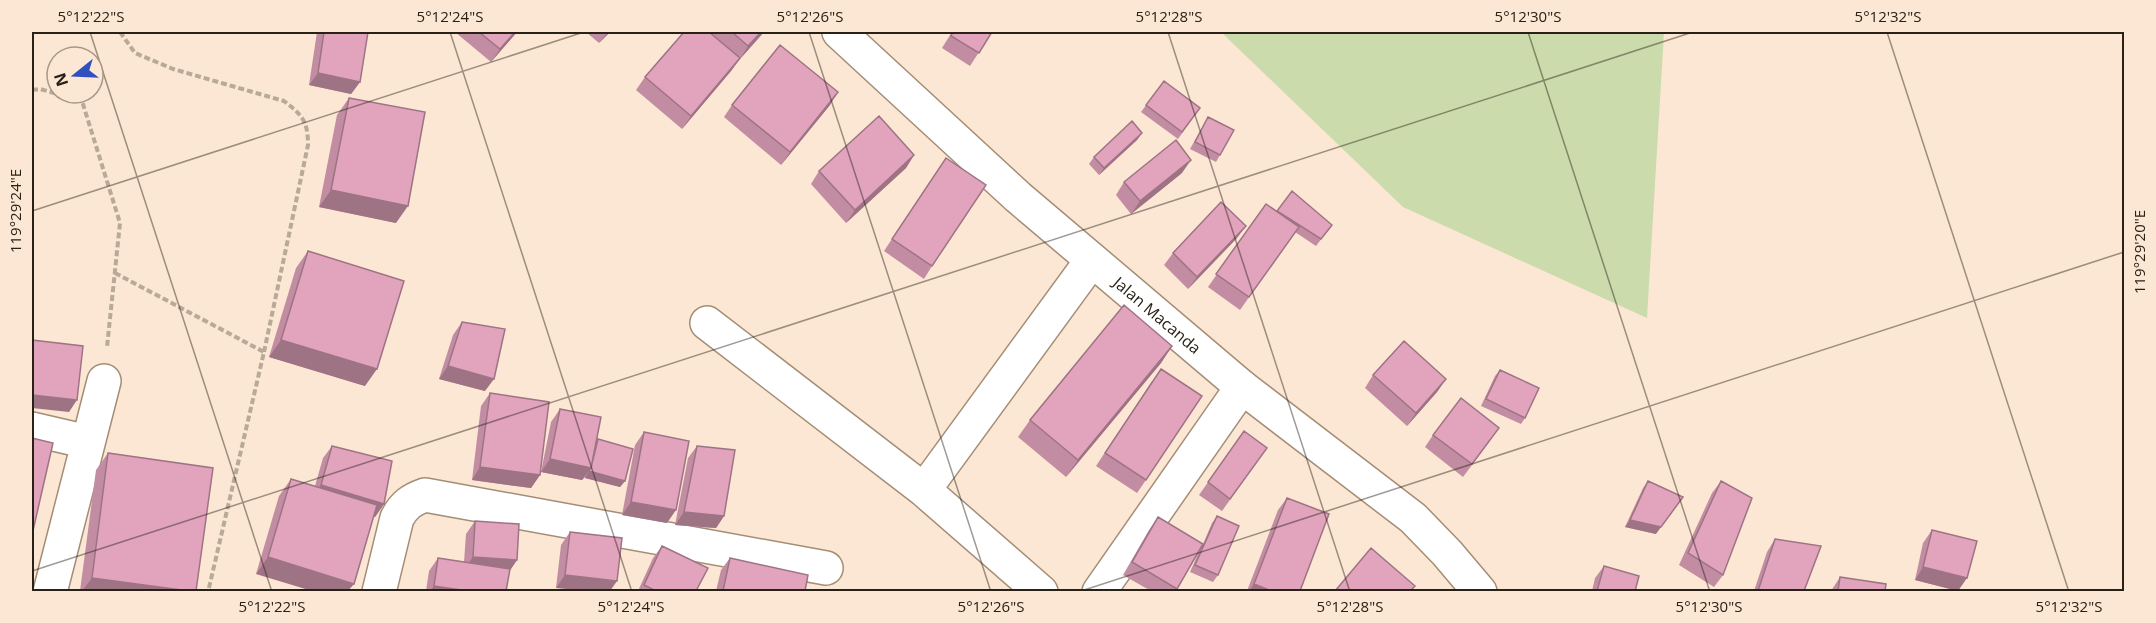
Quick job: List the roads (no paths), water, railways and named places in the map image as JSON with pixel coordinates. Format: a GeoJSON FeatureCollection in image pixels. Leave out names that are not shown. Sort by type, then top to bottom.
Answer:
{"type":"FeatureCollection","features":[{"type":"Feature","properties":{"kind":"street","name":"Jalan Macanda"},"geometry":{"type":"LineString","coordinates":[[839,32],[1017,198],[1242,387],[1413,518],[1480,591]]}},
{"type":"Feature","properties":{"kind":"street"},"geometry":{"type":"LineString","coordinates":[[924,490],[1092,260]]}},
{"type":"Feature","properties":{"kind":"street"},"geometry":{"type":"LineString","coordinates":[[707,323],[924,490],[1041,591]]}},
{"type":"Feature","properties":{"kind":"street"},"geometry":{"type":"LineString","coordinates":[[50,591],[104,381]]}},
{"type":"Feature","properties":{"kind":"street"},"geometry":{"type":"LineString","coordinates":[[1099,591],[1242,387]]}},
{"type":"Feature","properties":{"kind":"street"},"geometry":{"type":"LineString","coordinates":[[32,429],[88,442]]}},
{"type":"Feature","properties":{"kind":"street"},"geometry":{"type":"LineString","coordinates":[[379,591],[401,509],[411,500],[424,495],[826,568]]}}]}
